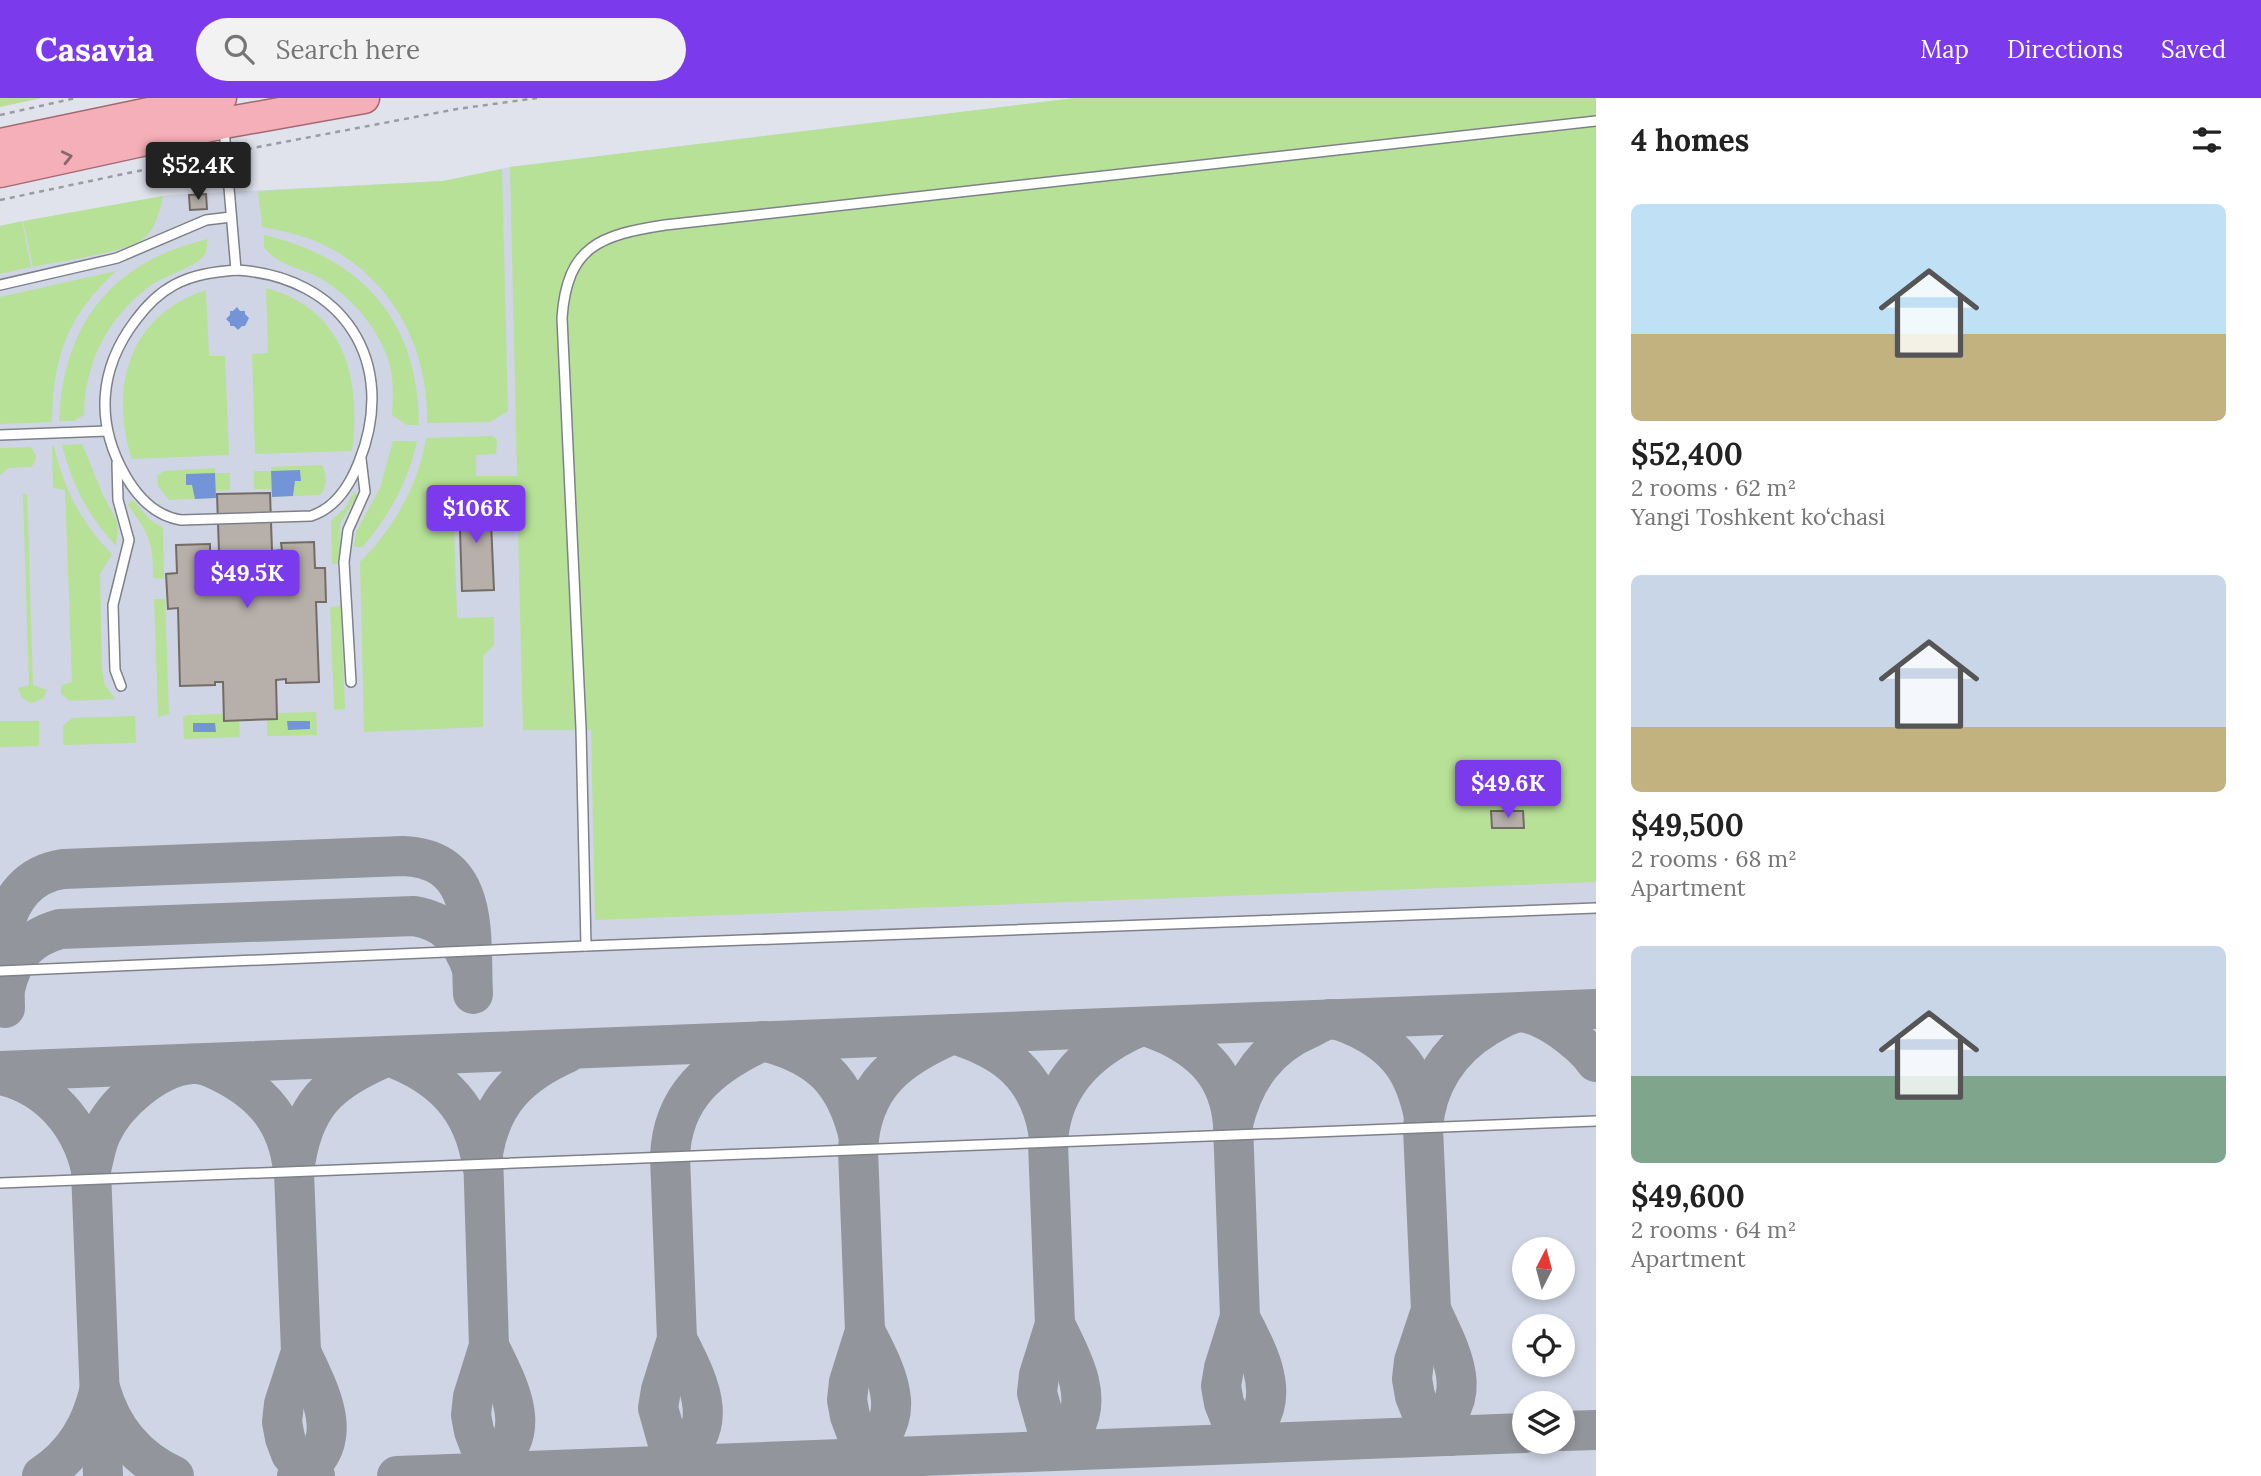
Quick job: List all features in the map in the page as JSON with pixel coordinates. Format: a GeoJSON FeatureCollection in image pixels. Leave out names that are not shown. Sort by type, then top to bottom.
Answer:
{"type":"FeatureCollection","features":[{"type":"Feature","properties":{"kind":"highway"},"geometry":{"type":"LineString","coordinates":[[0,144],[223,110],[364,98]]}},
{"type":"Feature","properties":{"kind":"highway"},"geometry":{"type":"LineString","coordinates":[[0,172],[223,110]]}},
{"type":"Feature","properties":{"kind":"lane"},"geometry":{"type":"LineString","coordinates":[[223,110],[236,270]]}},
{"type":"Feature","properties":{"kind":"lane"},"geometry":{"type":"LineString","coordinates":[[586,946],[581,729],[562,318],[569,277],[588,251],[613,235],[665,225],[1596,121]]}},
{"type":"Feature","properties":{"kind":"lane"},"geometry":{"type":"LineString","coordinates":[[0,285],[102,263],[133,253],[206,220],[231,216]]}},
{"type":"Feature","properties":{"kind":"lane"},"geometry":{"type":"LineString","coordinates":[[236,270],[282,277],[304,286],[340,314],[353,330],[363,351],[373,396],[372,418],[361,457],[351,479],[334,503],[312,516],[181,520],[164,516],[149,506],[133,488],[117,458],[107,431],[104,414],[105,391],[110,368],[128,331],[141,313],[157,297],[182,281],[213,272],[236,270]]}},
{"type":"Feature","properties":{"kind":"lane"},"geometry":{"type":"LineString","coordinates":[[0,435],[107,431]]}},
{"type":"Feature","properties":{"kind":"lane"},"geometry":{"type":"LineString","coordinates":[[351,682],[344,562],[348,530],[365,492],[361,457]]}},
{"type":"Feature","properties":{"kind":"lane"},"geometry":{"type":"LineString","coordinates":[[117,458],[118,500],[129,540],[113,605],[115,670],[121,686]]}},
{"type":"Feature","properties":{"kind":"lane"},"geometry":{"type":"LineString","coordinates":[[0,971],[1596,908]]}},
{"type":"Feature","properties":{"kind":"lane"},"geometry":{"type":"LineString","coordinates":[[0,1184],[1596,1121]]}},
{"type":"Feature","properties":{"kind":"path"},"geometry":{"type":"LineString","coordinates":[[0,115],[76,98]]}},
{"type":"Feature","properties":{"kind":"path"},"geometry":{"type":"LineString","coordinates":[[0,201],[226,153],[457,109],[537,98]]}},
{"type":"Feature","properties":{"kind":"shaded area"},"geometry":{"type":"Polygon","coordinates":[[[1075,98],[1596,98],[1596,1476],[0,1476],[0,226],[169,195],[443,181],[510,167],[1075,98]]]}},
{"type":"Feature","properties":{"kind":"green space"},"geometry":{"type":"Polygon","coordinates":[[[0,98],[42,98],[0,107],[0,98]]]}},
{"type":"Feature","properties":{"kind":"green space"},"geometry":{"type":"Polygon","coordinates":[[[1075,98],[1596,98],[1596,882],[595,920],[591,730],[523,730],[517,493],[453,496],[457,618],[494,617],[494,645],[483,656],[483,727],[364,732],[360,562],[384,535],[403,505],[417,473],[426,438],[493,436],[497,440],[496,454],[476,455],[476,476],[517,476],[510,167],[1075,98]]]}},
{"type":"Feature","properties":{"kind":"green space"},"geometry":{"type":"Polygon","coordinates":[[[502,169],[508,411],[490,422],[427,423],[422,370],[403,321],[389,299],[372,279],[351,261],[328,247],[304,237],[262,227],[258,191],[443,181],[502,169]]]}},
{"type":"Feature","properties":{"kind":"green space"},"geometry":{"type":"Polygon","coordinates":[[[163,196],[154,226],[142,240],[107,252],[33,267],[23,221],[163,196]]]}},
{"type":"Feature","properties":{"kind":"green space"},"geometry":{"type":"Polygon","coordinates":[[[22,221],[31,267],[0,274],[0,226],[22,221]]]}},
{"type":"Feature","properties":{"kind":"green space"},"geometry":{"type":"Polygon","coordinates":[[[264,235],[299,246],[330,260],[357,278],[379,300],[396,326],[409,355],[416,388],[419,425],[407,425],[392,415],[393,384],[386,352],[362,314],[352,302],[328,283],[275,258],[264,247],[264,235]]]}},
{"type":"Feature","properties":{"kind":"green space"},"geometry":{"type":"Polygon","coordinates":[[[208,239],[206,253],[201,258],[150,286],[122,312],[110,327],[94,359],[85,396],[84,415],[74,421],[59,421],[70,355],[99,302],[120,281],[145,263],[174,249],[208,239]]]}},
{"type":"Feature","properties":{"kind":"green space"},"geometry":{"type":"Polygon","coordinates":[[[116,271],[85,305],[66,339],[56,377],[52,422],[0,424],[0,297],[116,271]]]}},
{"type":"Feature","properties":{"kind":"green space"},"geometry":{"type":"Polygon","coordinates":[[[266,288],[292,298],[314,312],[330,330],[342,350],[350,373],[354,398],[352,451],[255,454],[252,354],[268,353],[266,288]]]}},
{"type":"Feature","properties":{"kind":"green space"},"geometry":{"type":"Polygon","coordinates":[[[206,290],[209,356],[225,356],[229,455],[132,459],[125,432],[123,406],[125,380],[132,357],[143,335],[159,317],[180,301],[206,290]]]}},
{"type":"Feature","properties":{"kind":"green space"},"geometry":{"type":"Polygon","coordinates":[[[393,441],[417,441],[409,470],[382,522],[363,547],[354,547],[356,532],[380,488],[393,441]]]}},
{"type":"Feature","properties":{"kind":"green space"},"geometry":{"type":"Polygon","coordinates":[[[82,444],[116,519],[116,546],[82,499],[62,445],[82,444]]]}},
{"type":"Feature","properties":{"kind":"green space"},"geometry":{"type":"Polygon","coordinates":[[[52,446],[75,504],[112,554],[100,574],[102,669],[105,685],[115,699],[70,701],[61,694],[61,685],[72,682],[65,490],[53,488],[52,446]]]}},
{"type":"Feature","properties":{"kind":"green space"},"geometry":{"type":"Polygon","coordinates":[[[31,447],[36,456],[31,467],[9,468],[0,475],[0,448],[31,447]]]}},
{"type":"Feature","properties":{"kind":"green space"},"geometry":{"type":"Polygon","coordinates":[[[322,465],[326,480],[320,495],[272,497],[271,489],[254,489],[254,471],[271,471],[271,467],[322,465]]]}},
{"type":"Feature","properties":{"kind":"green space"},"geometry":{"type":"Polygon","coordinates":[[[215,468],[215,473],[230,473],[230,490],[216,491],[216,498],[169,500],[158,486],[157,476],[164,471],[215,468]]]}},
{"type":"Feature","properties":{"kind":"green space"},"geometry":{"type":"Polygon","coordinates":[[[354,492],[358,495],[340,523],[341,564],[332,564],[331,521],[345,508],[354,492]]]}},
{"type":"Feature","properties":{"kind":"green space"},"geometry":{"type":"Polygon","coordinates":[[[23,494],[27,494],[33,685],[47,690],[43,699],[31,703],[22,698],[18,688],[29,685],[23,494]]]}},
{"type":"Feature","properties":{"kind":"green space"},"geometry":{"type":"Polygon","coordinates":[[[130,501],[134,501],[150,520],[163,528],[164,579],[153,578],[151,547],[145,531],[128,505],[130,501]]]}},
{"type":"Feature","properties":{"kind":"green space"},"geometry":{"type":"Polygon","coordinates":[[[154,599],[165,599],[169,714],[158,717],[154,599]]]}},
{"type":"Feature","properties":{"kind":"green space"},"geometry":{"type":"Polygon","coordinates":[[[341,606],[345,709],[334,710],[330,607],[341,606]]]}},
{"type":"Feature","properties":{"kind":"green space"},"geometry":{"type":"Polygon","coordinates":[[[316,712],[317,735],[267,736],[267,719],[277,719],[277,713],[316,712]]]}},
{"type":"Feature","properties":{"kind":"green space"},"geometry":{"type":"Polygon","coordinates":[[[224,714],[239,720],[240,737],[184,739],[183,717],[224,714]]]}},
{"type":"Feature","properties":{"kind":"green space"},"geometry":{"type":"Polygon","coordinates":[[[135,716],[136,743],[63,745],[63,726],[72,718],[135,716]]]}},
{"type":"Feature","properties":{"kind":"green space"},"geometry":{"type":"Polygon","coordinates":[[[0,721],[39,721],[39,746],[0,747],[0,721]]]}},
{"type":"Feature","properties":{"kind":"water"},"geometry":{"type":"Polygon","coordinates":[[[237,307],[240,311],[245,311],[249,318],[245,326],[238,330],[230,326],[226,319],[230,311],[237,307]]]}},
{"type":"Feature","properties":{"kind":"water"},"geometry":{"type":"Polygon","coordinates":[[[300,470],[301,481],[295,481],[293,496],[272,497],[271,471],[300,470]]]}},
{"type":"Feature","properties":{"kind":"water"},"geometry":{"type":"Polygon","coordinates":[[[215,473],[216,498],[195,499],[192,485],[186,485],[186,474],[215,473]]]}},
{"type":"Feature","properties":{"kind":"water"},"geometry":{"type":"Polygon","coordinates":[[[287,721],[310,721],[310,729],[288,730],[287,721]]]}},
{"type":"Feature","properties":{"kind":"water"},"geometry":{"type":"Polygon","coordinates":[[[193,723],[215,723],[216,732],[193,732],[193,723]]]}},
{"type":"Feature","properties":{"kind":"building"},"geometry":{"type":"Polygon","coordinates":[[[206,194],[207,209],[190,210],[189,195],[206,194]]]}},
{"type":"Feature","properties":{"kind":"building"},"geometry":{"type":"Polygon","coordinates":[[[270,493],[272,551],[282,550],[281,543],[314,542],[315,568],[325,568],[326,602],[316,602],[319,682],[286,683],[286,679],[276,680],[277,719],[224,721],[223,682],[215,682],[215,685],[180,686],[178,608],[168,609],[166,574],[177,573],[176,545],[210,544],[210,553],[219,552],[217,494],[270,493]]]}},
{"type":"Feature","properties":{"kind":"building"},"geometry":{"type":"Polygon","coordinates":[[[490,499],[494,590],[462,591],[459,500],[490,499]]]}},
{"type":"Feature","properties":{"kind":"building"},"geometry":{"type":"Polygon","coordinates":[[[1491,811],[1523,811],[1524,828],[1492,828],[1491,811]]]}},
{"type":"Feature","properties":{"kind":"taxiway"},"geometry":{"type":"LineString","coordinates":[[5,1008],[3,931],[6,919],[16,898],[40,876],[63,869],[403,856],[429,860],[447,871],[459,886],[470,926],[473,994]]}},
{"type":"Feature","properties":{"kind":"taxiway"},"geometry":{"type":"LineString","coordinates":[[5,989],[12,967],[23,950],[39,938],[60,929],[414,916],[435,922],[451,933],[463,949],[472,969]]}},
{"type":"Feature","properties":{"kind":"taxiway"},"geometry":{"type":"LineString","coordinates":[[0,1071],[1596,1009]]}},
{"type":"Feature","properties":{"kind":"taxiway"},"geometry":{"type":"LineString","coordinates":[[1450,1436],[1434,1427],[1421,1411],[1412,1379],[1414,1361],[1431,1310],[1423,1128],[1434,1083],[1461,1046],[1486,1027],[1516,1013],[1537,1016],[1560,1029],[1596,1062]]}},
{"type":"Feature","properties":{"kind":"taxiway"},"geometry":{"type":"LineString","coordinates":[[1258,1443],[1243,1433],[1230,1418],[1221,1386],[1240,1317],[1233,1124],[1251,1079],[1281,1044],[1333,1019],[1371,1035],[1394,1052],[1410,1074],[1424,1117]]}},
{"type":"Feature","properties":{"kind":"taxiway"},"geometry":{"type":"LineString","coordinates":[[1075,1450],[1058,1440],[1046,1425],[1037,1393],[1039,1375],[1055,1324],[1048,1143],[1054,1110],[1060,1096],[1088,1058],[1115,1039],[1140,1027],[1146,1027],[1180,1041],[1213,1069],[1226,1093],[1233,1124]]}},
{"type":"Feature","properties":{"kind":"taxiway"},"geometry":{"type":"LineString","coordinates":[[886,1457],[868,1447],[856,1432],[847,1400],[849,1382],[865,1331],[858,1150],[866,1108],[875,1091],[900,1064],[915,1053],[953,1034],[988,1048],[1016,1068],[1036,1094],[1048,1131]]}},
{"type":"Feature","properties":{"kind":"taxiway"},"geometry":{"type":"LineString","coordinates":[[697,1465],[680,1455],[667,1440],[658,1408],[677,1339],[670,1157],[672,1135],[678,1117],[687,1100],[711,1072],[763,1041],[800,1054],[827,1073],[846,1101],[859,1138]]}},
{"type":"Feature","properties":{"kind":"taxiway"},"geometry":{"type":"LineString","coordinates":[[508,1472],[492,1462],[480,1447],[471,1415],[473,1397],[489,1346],[483,1153],[493,1118],[511,1091],[535,1070],[567,1053]]}},
{"type":"Feature","properties":{"kind":"taxiway"},"geometry":{"type":"LineString","coordinates":[[315,1476],[304,1469],[291,1454],[282,1422],[284,1404],[301,1352],[294,1172],[298,1149],[311,1112],[334,1086],[349,1075],[388,1056],[424,1073],[452,1096],[471,1127],[482,1165]]}},
{"type":"Feature","properties":{"kind":"taxiway"},"geometry":{"type":"LineString","coordinates":[[91,1170],[101,1134],[126,1099],[164,1072],[195,1064],[206,1066],[236,1080],[261,1100],[271,1111],[286,1138],[293,1170]]}},
{"type":"Feature","properties":{"kind":"taxiway"},"geometry":{"type":"LineString","coordinates":[[0,1075],[33,1088],[60,1109],[79,1137],[91,1170],[103,1476]]}},
{"type":"Feature","properties":{"kind":"taxiway"},"geometry":{"type":"LineString","coordinates":[[1419,1437],[1438,1424],[1450,1410],[1456,1395],[1453,1363],[1431,1310]]}},
{"type":"Feature","properties":{"kind":"taxiway"},"geometry":{"type":"LineString","coordinates":[[1228,1444],[1255,1425],[1264,1409],[1266,1395],[1258,1354],[1240,1318]]}},
{"type":"Feature","properties":{"kind":"taxiway"},"geometry":{"type":"LineString","coordinates":[[1044,1451],[1071,1432],[1080,1415],[1077,1374],[1055,1324]]}},
{"type":"Feature","properties":{"kind":"taxiway"},"geometry":{"type":"LineString","coordinates":[[854,1458],[872,1445],[884,1431],[890,1416],[888,1383],[865,1331]]}},
{"type":"Feature","properties":{"kind":"taxiway"},"geometry":{"type":"LineString","coordinates":[[666,1466],[684,1453],[696,1439],[702,1424],[700,1391],[677,1339]]}},
{"type":"Feature","properties":{"kind":"taxiway"},"geometry":{"type":"LineString","coordinates":[[478,1473],[497,1460],[509,1446],[514,1431],[512,1398],[489,1346]]}},
{"type":"Feature","properties":{"kind":"taxiway"},"geometry":{"type":"LineString","coordinates":[[297,1476],[313,1463],[322,1449],[326,1434],[322,1401],[301,1352]]}},
{"type":"Feature","properties":{"kind":"taxiway"},"geometry":{"type":"LineString","coordinates":[[42,1476],[64,1458],[80,1438],[92,1415],[100,1388],[111,1417],[127,1441],[160,1469],[174,1476]]}},
{"type":"Feature","properties":{"kind":"taxiway"},"geometry":{"type":"LineString","coordinates":[[1575,1431],[1596,1430]]}},
{"type":"Feature","properties":{"kind":"taxiway"},"geometry":{"type":"LineString","coordinates":[[397,1476],[1512,1433]]}}]}
